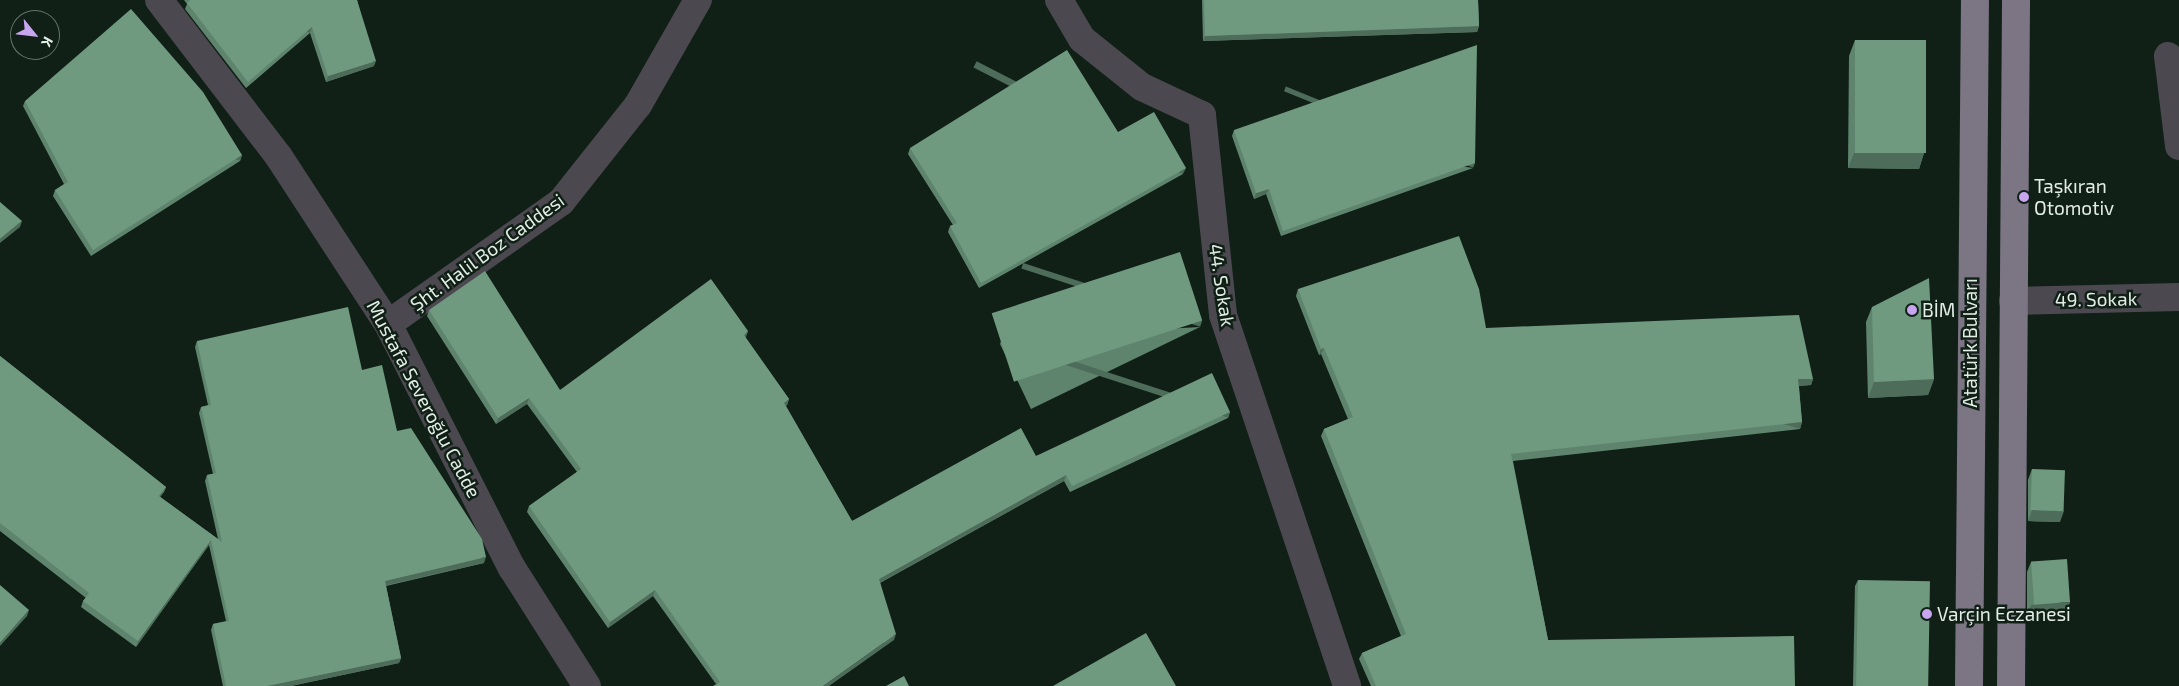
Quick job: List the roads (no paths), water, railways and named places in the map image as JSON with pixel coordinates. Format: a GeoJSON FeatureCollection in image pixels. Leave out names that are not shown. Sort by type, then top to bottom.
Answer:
{"type":"FeatureCollection","features":[{"type":"Feature","properties":{"kind":"main road","name":"Atatürk Bulvarı"},"geometry":{"type":"LineString","coordinates":[[1969,686],[1974,0]]}},
{"type":"Feature","properties":{"kind":"main road"},"geometry":{"type":"LineString","coordinates":[[2011,686],[2016,0]]}},
{"type":"Feature","properties":{"kind":"street","name":"Mustafa Severoğlu Cadde"},"geometry":{"type":"LineString","coordinates":[[159,0],[279,157],[388,324],[512,568],[587,686]]}},
{"type":"Feature","properties":{"kind":"street","name":"Şht. Halil Boz Caddesi"},"geometry":{"type":"LineString","coordinates":[[388,324],[561,202],[638,105],[698,0]]}},
{"type":"Feature","properties":{"kind":"street","name":"44. Sokak"},"geometry":{"type":"LineString","coordinates":[[1059,0],[1082,39],[1142,87],[1202,115],[1223,315],[1347,686]]}},
{"type":"Feature","properties":{"kind":"street"},"geometry":{"type":"LineString","coordinates":[[2168,56],[2179,146]]}},
{"type":"Feature","properties":{"kind":"street","name":"49. Sokak"},"geometry":{"type":"LineString","coordinates":[[2013,301],[2179,297]]}},
{"type":"Feature","properties":{"kind":"place","name":"Taşkıran Otomotiv"},"geometry":{"type":"Point","coordinates":[2024,197]}},
{"type":"Feature","properties":{"kind":"place","name":"BİM"},"geometry":{"type":"Point","coordinates":[1912,310]}},
{"type":"Feature","properties":{"kind":"place","name":"Varçin Eczanesi"},"geometry":{"type":"Point","coordinates":[1927,614]}}]}
